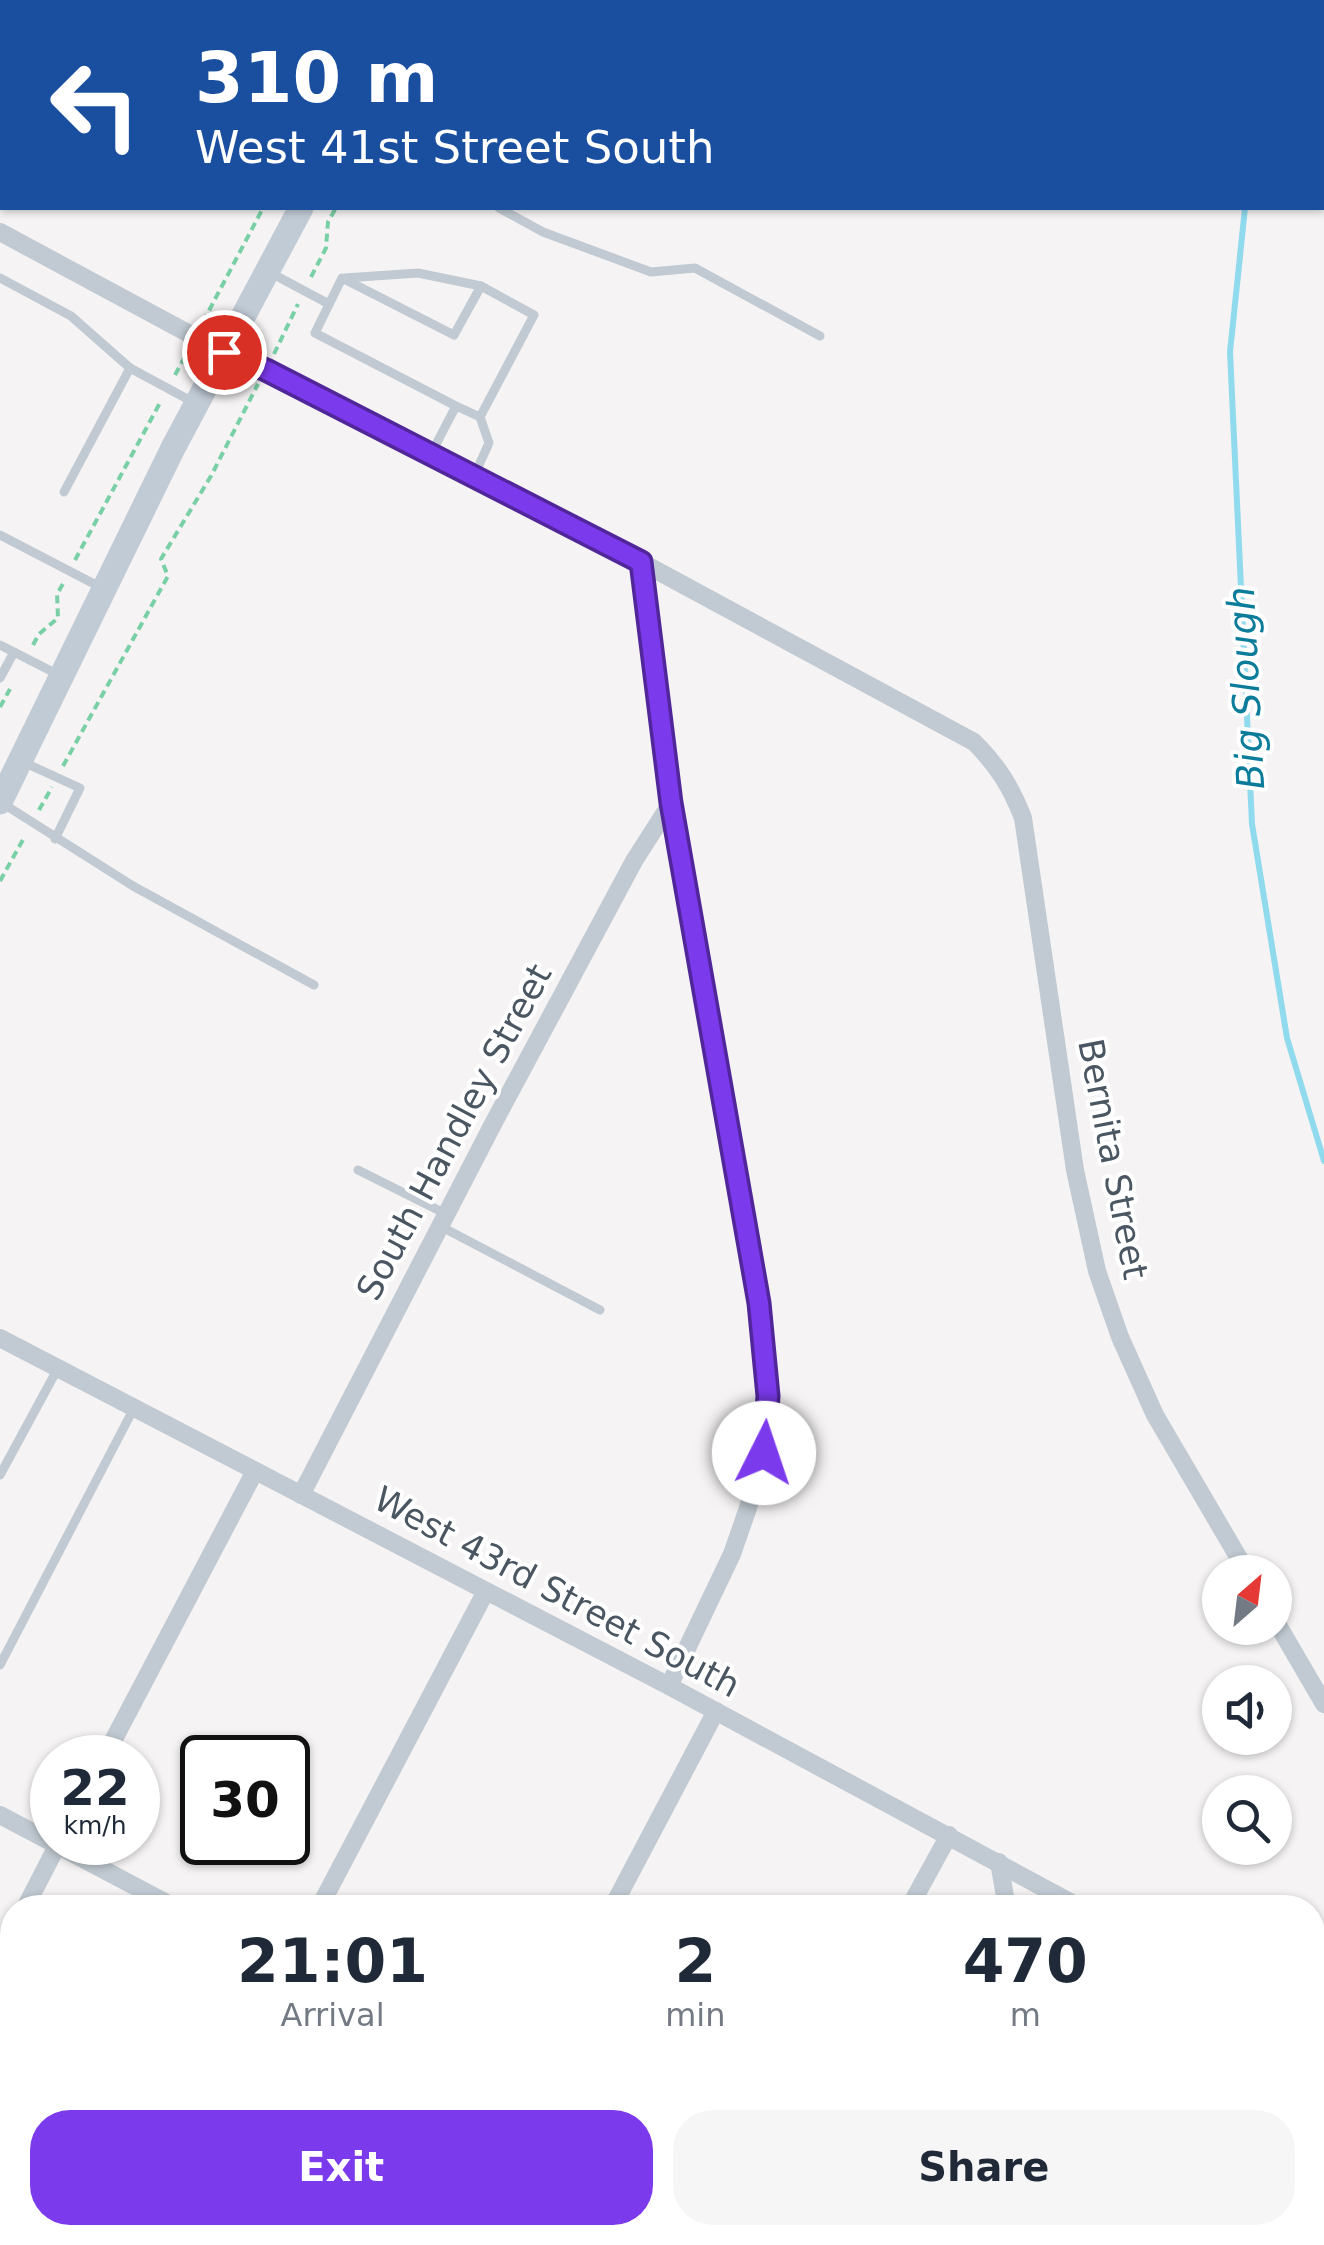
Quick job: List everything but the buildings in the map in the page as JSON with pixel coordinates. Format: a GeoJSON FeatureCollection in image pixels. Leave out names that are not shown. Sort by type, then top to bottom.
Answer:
{"type":"FeatureCollection","features":[{"type":"Feature","properties":{"kind":"street"},"geometry":{"type":"LineString","coordinates":[[6,783],[196,404],[300,210]]}},
{"type":"Feature","properties":{"kind":"street"},"geometry":{"type":"LineString","coordinates":[[0,232],[224,352],[641,562],[671,803],[757,1290],[768,1421],[764,1453],[736,1543],[669,1686]]}},
{"type":"Feature","properties":{"kind":"street","name":"Bernita Street"},"geometry":{"type":"LineString","coordinates":[[641,562],[974,742],[1001,770],[1023,818],[1074,1170],[1097,1271],[1155,1415],[1236,1555]]}},
{"type":"Feature","properties":{"kind":"street","name":"South Handley Street"},"geometry":{"type":"LineString","coordinates":[[301,1495],[627,874],[671,803]]}},
{"type":"Feature","properties":{"kind":"street","name":"West 43rd Street South"},"geometry":{"type":"LineString","coordinates":[[0,1338],[948,1834],[999,1862],[1043,1895]]}},
{"type":"Feature","properties":{"kind":"street"},"geometry":{"type":"LineString","coordinates":[[116,1735],[254,1471]]}},
{"type":"Feature","properties":{"kind":"street"},"geometry":{"type":"LineString","coordinates":[[325,1895],[486,1591]]}},
{"type":"Feature","properties":{"kind":"street"},"geometry":{"type":"LineString","coordinates":[[1290,1645],[1324,1704]]}},
{"type":"Feature","properties":{"kind":"street"},"geometry":{"type":"LineString","coordinates":[[619,1895],[716,1711]]}},
{"type":"Feature","properties":{"kind":"street"},"geometry":{"type":"LineString","coordinates":[[0,1815],[30,1830]]}},
{"type":"Feature","properties":{"kind":"street"},"geometry":{"type":"LineString","coordinates":[[916,1895],[948,1834]]}},
{"type":"Feature","properties":{"kind":"street"},"geometry":{"type":"LineString","coordinates":[[999,1862],[1005,1895]]}},
{"type":"Feature","properties":{"kind":"street"},"geometry":{"type":"LineString","coordinates":[[32,1895],[47,1865]]}},
{"type":"Feature","properties":{"kind":"street"},"geometry":{"type":"LineString","coordinates":[[97,1865],[152,1895]]}},
{"type":"Feature","properties":{"kind":"lane"},"geometry":{"type":"LineString","coordinates":[[503,210],[543,232],[651,272],[695,268],[820,336]]}},
{"type":"Feature","properties":{"kind":"lane"},"geometry":{"type":"LineString","coordinates":[[267,271],[329,304]]}},
{"type":"Feature","properties":{"kind":"lane"},"geometry":{"type":"LineString","coordinates":[[342,278],[418,272],[481,286],[534,315],[480,417]]}},
{"type":"Feature","properties":{"kind":"lane"},"geometry":{"type":"LineString","coordinates":[[0,278],[71,316],[130,368],[196,404]]}},
{"type":"Feature","properties":{"kind":"lane"},"geometry":{"type":"LineString","coordinates":[[342,278],[454,334],[481,286]]}},
{"type":"Feature","properties":{"kind":"lane"},"geometry":{"type":"LineString","coordinates":[[342,278],[314,332],[480,417],[489,443],[474,476]]}},
{"type":"Feature","properties":{"kind":"lane"},"geometry":{"type":"LineString","coordinates":[[64,492],[130,368]]}},
{"type":"Feature","properties":{"kind":"lane"},"geometry":{"type":"LineString","coordinates":[[431,454],[456,406]]}},
{"type":"Feature","properties":{"kind":"lane"},"geometry":{"type":"LineString","coordinates":[[0,536],[104,589]]}},
{"type":"Feature","properties":{"kind":"lane"},"geometry":{"type":"LineString","coordinates":[[0,645],[62,677]]}},
{"type":"Feature","properties":{"kind":"lane"},"geometry":{"type":"LineString","coordinates":[[0,678],[14,652]]}},
{"type":"Feature","properties":{"kind":"lane"},"geometry":{"type":"LineString","coordinates":[[55,839],[80,788],[57,778],[6,783],[32,823],[55,839],[314,985]]}},
{"type":"Feature","properties":{"kind":"lane"},"geometry":{"type":"LineString","coordinates":[[358,1170],[600,1310]]}},
{"type":"Feature","properties":{"kind":"lane"},"geometry":{"type":"LineString","coordinates":[[0,1475],[58,1368]]}},
{"type":"Feature","properties":{"kind":"lane"},"geometry":{"type":"LineString","coordinates":[[0,1665],[134,1408]]}},
{"type":"Feature","properties":{"kind":"path"},"geometry":{"type":"LineString","coordinates":[[0,707],[39,634],[58,618],[57,594],[262,210]]}},
{"type":"Feature","properties":{"kind":"path"},"geometry":{"type":"LineString","coordinates":[[0,881],[168,576],[161,559],[211,476],[266,370],[326,248],[328,222],[335,210]]}},
{"type":"Feature","properties":{"kind":"waterway","name":"Big Slough"},"geometry":{"type":"LineString","coordinates":[[1245,210],[1230,352],[1252,824],[1287,1038],[1324,1161]]}},
{"type":"Feature","properties":{"kind":"route"},"geometry":{"type":"LineString","coordinates":[[224,352],[641,562],[671,803],[759,1303],[768,1396],[764,1453]]}}]}
